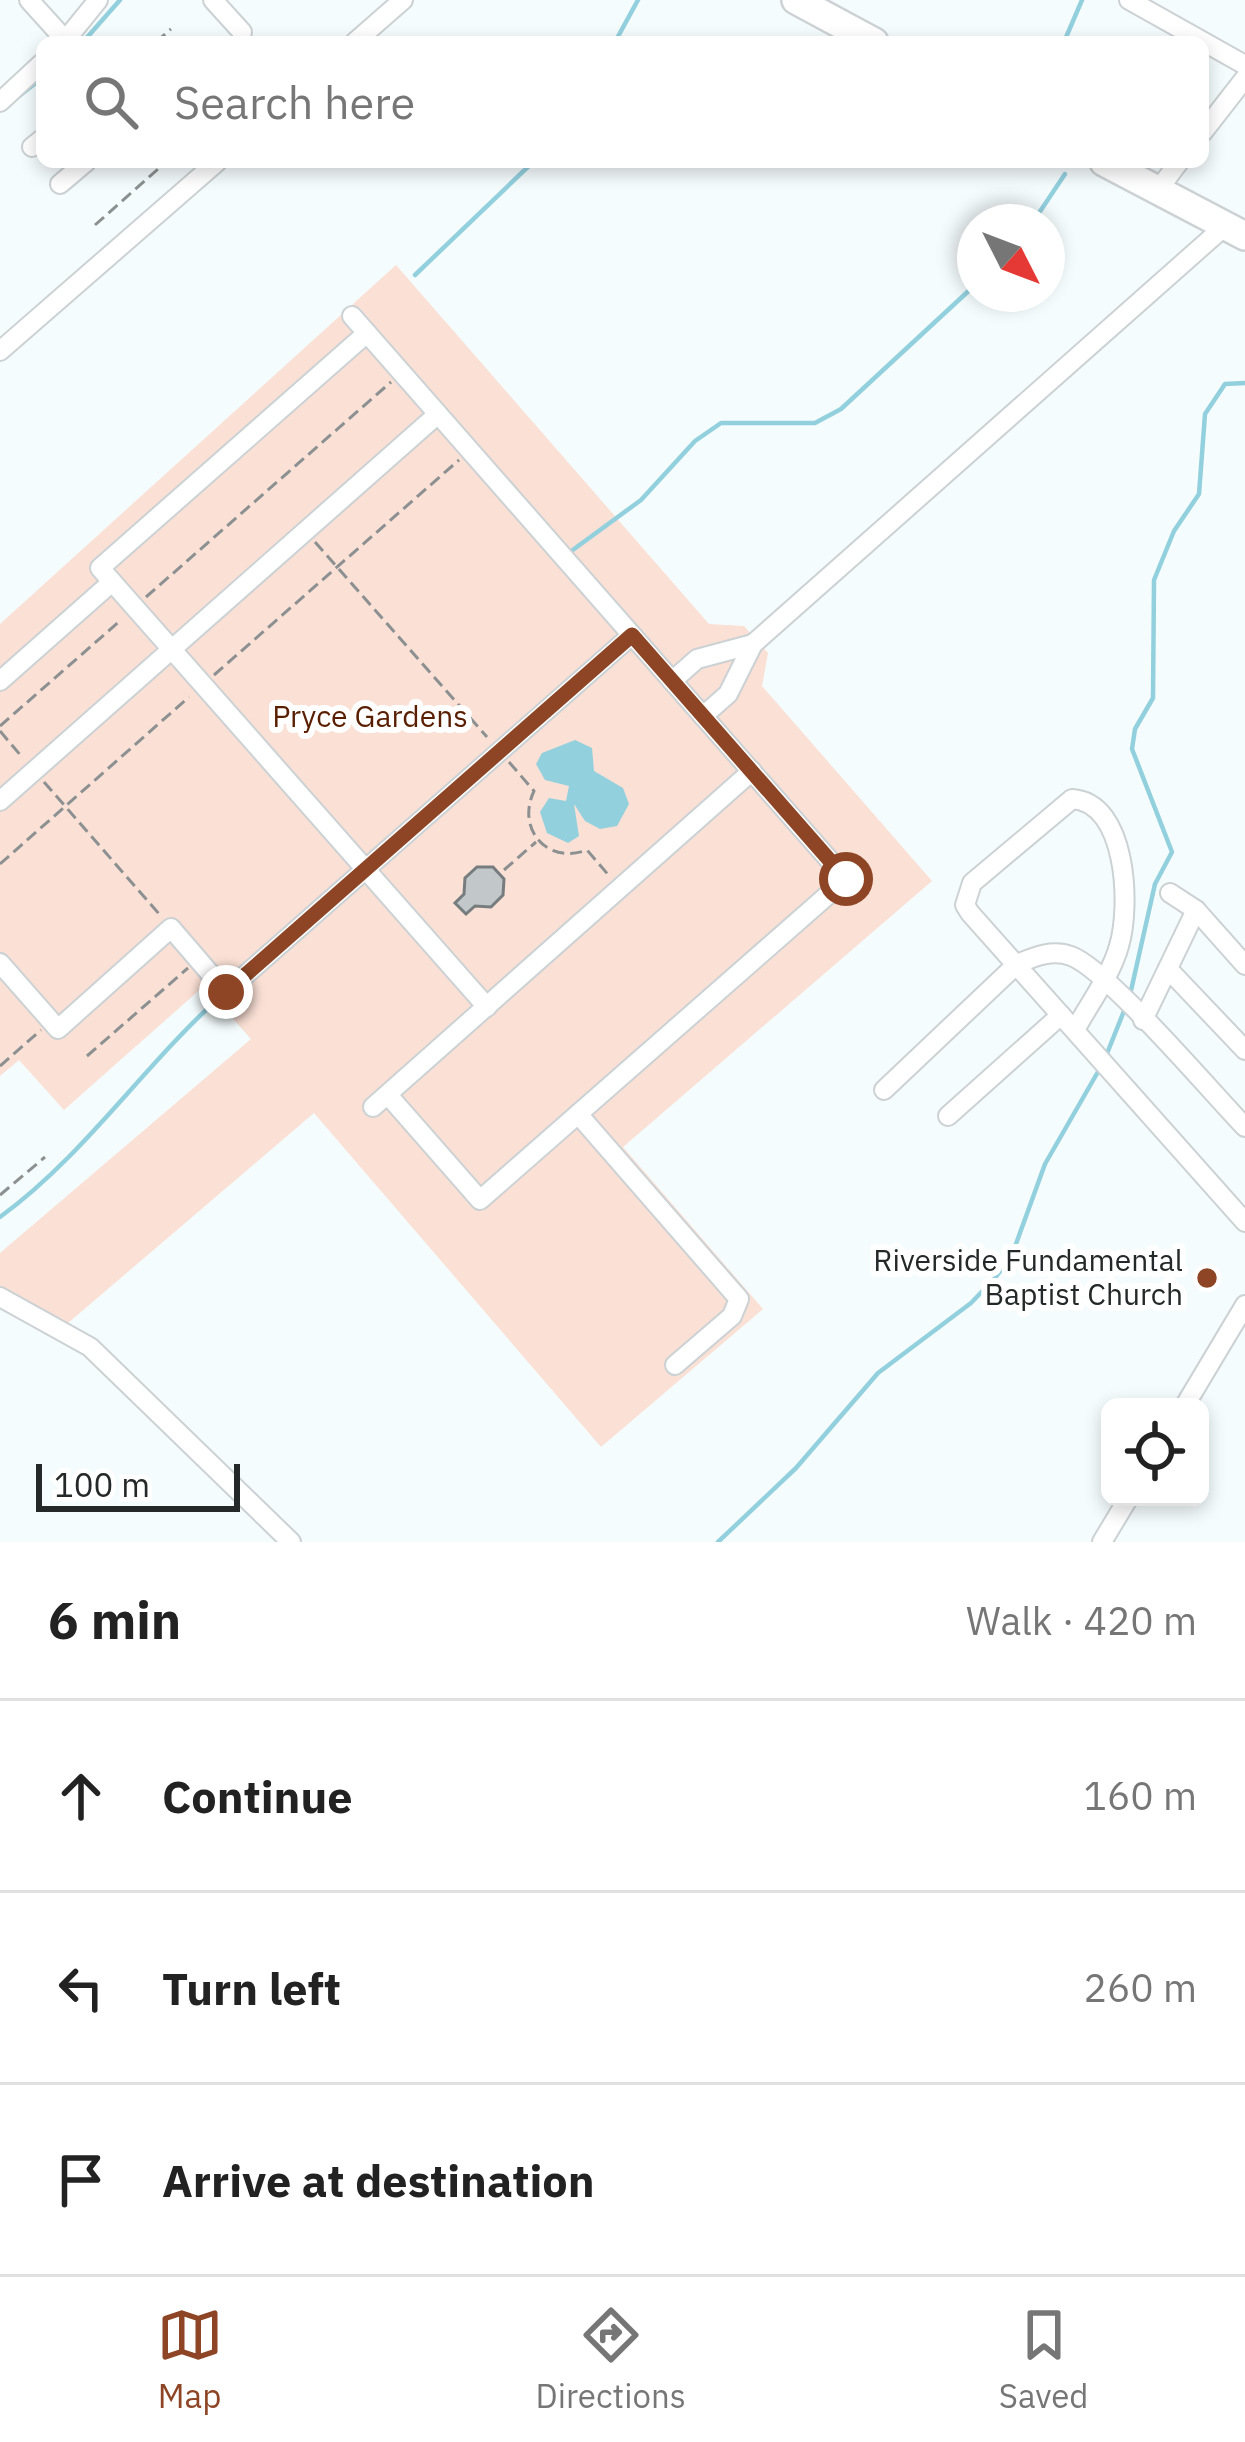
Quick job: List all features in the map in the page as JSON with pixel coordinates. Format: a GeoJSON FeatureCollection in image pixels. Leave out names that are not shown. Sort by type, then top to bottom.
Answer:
{"type":"FeatureCollection","features":[{"type":"Feature","properties":{"kind":"highway"},"geometry":{"type":"LineString","coordinates":[[796,0],[863,36]]}},
{"type":"Feature","properties":{"kind":"highway"},"geometry":{"type":"LineString","coordinates":[[1116,168],[1235,231]]}},
{"type":"Feature","properties":{"kind":"street"},"geometry":{"type":"LineString","coordinates":[[29,0],[61,36]]}},
{"type":"Feature","properties":{"kind":"street"},"geometry":{"type":"LineString","coordinates":[[71,36],[98,0]]}},
{"type":"Feature","properties":{"kind":"street"},"geometry":{"type":"LineString","coordinates":[[213,0],[242,32]]}},
{"type":"Feature","properties":{"kind":"street"},"geometry":{"type":"LineString","coordinates":[[362,36],[403,0]]}},
{"type":"Feature","properties":{"kind":"street"},"geometry":{"type":"LineString","coordinates":[[1129,0],[1193,36]]}},
{"type":"Feature","properties":{"kind":"street"},"geometry":{"type":"LineString","coordinates":[[1209,45],[1245,65]]}},
{"type":"Feature","properties":{"kind":"street"},"geometry":{"type":"LineString","coordinates":[[0,102],[36,69]]}},
{"type":"Feature","properties":{"kind":"street"},"geometry":{"type":"LineString","coordinates":[[1209,124],[1245,78]]}},
{"type":"Feature","properties":{"kind":"street"},"geometry":{"type":"LineString","coordinates":[[60,184],[79,168]]}},
{"type":"Feature","properties":{"kind":"street"},"geometry":{"type":"LineString","coordinates":[[0,351],[210,168]]}},
{"type":"Feature","properties":{"kind":"street"},"geometry":{"type":"LineString","coordinates":[[1158,190],[1174,168]]}},
{"type":"Feature","properties":{"kind":"street"},"geometry":{"type":"LineString","coordinates":[[703,716],[728,694],[753,644],[1235,231]]}},
{"type":"Feature","properties":{"kind":"street"},"geometry":{"type":"LineString","coordinates":[[352,316],[401,373],[752,771],[846,879],[480,1200],[381,1101],[752,771]]}},
{"type":"Feature","properties":{"kind":"street"},"geometry":{"type":"LineString","coordinates":[[367,333],[100,568],[487,1007]]}},
{"type":"Feature","properties":{"kind":"street"},"geometry":{"type":"LineString","coordinates":[[0,801],[438,414]]}},
{"type":"Feature","properties":{"kind":"street"},"geometry":{"type":"LineString","coordinates":[[0,681],[112,582]]}},
{"type":"Feature","properties":{"kind":"street"},"geometry":{"type":"LineString","coordinates":[[0,962],[58,1029],[172,928],[226,992],[632,635]]}},
{"type":"Feature","properties":{"kind":"street"},"geometry":{"type":"LineString","coordinates":[[672,681],[697,659],[753,644]]}},
{"type":"Feature","properties":{"kind":"street"},"geometry":{"type":"LineString","coordinates":[[948,1116],[1068,1023],[1103,979],[1121,936],[1120,860],[1112,824],[1081,800],[1062,805],[972,883],[963,898],[1068,1023],[1245,1222]]}},
{"type":"Feature","properties":{"kind":"street"},"geometry":{"type":"LineString","coordinates":[[1170,893],[1196,910],[1245,965]]}},
{"type":"Feature","properties":{"kind":"street"},"geometry":{"type":"LineString","coordinates":[[1143,1020],[1196,910]]}},
{"type":"Feature","properties":{"kind":"street"},"geometry":{"type":"LineString","coordinates":[[884,1090],[1017,964],[1040,955],[1067,954],[1103,979],[1245,1127]]}},
{"type":"Feature","properties":{"kind":"street"},"geometry":{"type":"LineString","coordinates":[[1168,968],[1245,1050]]}},
{"type":"Feature","properties":{"kind":"street"},"geometry":{"type":"LineString","coordinates":[[578,1114],[740,1300],[732,1316],[675,1365]]}},
{"type":"Feature","properties":{"kind":"street"},"geometry":{"type":"LineString","coordinates":[[0,1298],[62,1328],[116,1369],[291,1542]]}},
{"type":"Feature","properties":{"kind":"street"},"geometry":{"type":"LineString","coordinates":[[1189,1398],[1245,1305]]}},
{"type":"Feature","properties":{"kind":"street"},"geometry":{"type":"LineString","coordinates":[[1102,1542],[1124,1506]]}},
{"type":"Feature","properties":{"kind":"path"},"geometry":{"type":"LineString","coordinates":[[163,36],[171,29]]}},
{"type":"Feature","properties":{"kind":"path"},"geometry":{"type":"LineString","coordinates":[[94,225],[159,168]]}},
{"type":"Feature","properties":{"kind":"path"},"geometry":{"type":"LineString","coordinates":[[172,928],[0,728],[401,373]]}},
{"type":"Feature","properties":{"kind":"path"},"geometry":{"type":"LineString","coordinates":[[0,864],[470,451]]}},
{"type":"Feature","properties":{"kind":"path"},"geometry":{"type":"LineString","coordinates":[[305,532],[534,791],[528,822],[538,841],[560,854],[587,850],[620,888]]}},
{"type":"Feature","properties":{"kind":"path"},"geometry":{"type":"LineString","coordinates":[[504,870],[538,841]]}},
{"type":"Feature","properties":{"kind":"path"},"geometry":{"type":"LineString","coordinates":[[87,1056],[198,959]]}},
{"type":"Feature","properties":{"kind":"path"},"geometry":{"type":"LineString","coordinates":[[0,1066],[51,1020]]}},
{"type":"Feature","properties":{"kind":"path"},"geometry":{"type":"LineString","coordinates":[[0,1195],[46,1157]]}},
{"type":"Feature","properties":{"kind":"green space","name":"Pryce Gardens"},"geometry":{"type":"Polygon","coordinates":[[[396,265],[709,624],[744,626],[768,653],[762,686],[932,881],[623,1147],[763,1309],[601,1447],[314,1113],[68,1323],[0,1287],[0,1253],[251,1039],[204,986],[64,1110],[19,1060],[0,1076],[0,624],[396,265]]]}},
{"type":"Feature","properties":{"kind":"water"},"geometry":{"type":"Polygon","coordinates":[[[575,740],[592,748],[594,771],[623,788],[629,804],[617,826],[600,829],[585,821],[574,804],[579,836],[568,843],[547,833],[540,812],[549,798],[566,801],[569,786],[545,780],[536,764],[542,753],[575,740]]]}},
{"type":"Feature","properties":{"kind":"building"},"geometry":{"type":"Polygon","coordinates":[[[477,867],[493,867],[504,879],[503,895],[491,907],[475,906],[466,914],[455,903],[464,894],[465,878],[477,867]]]}},
{"type":"Feature","properties":{"kind":"waterway"},"geometry":{"type":"LineString","coordinates":[[88,36],[120,0]]}},
{"type":"Feature","properties":{"kind":"waterway"},"geometry":{"type":"LineString","coordinates":[[618,36],[638,0]]}},
{"type":"Feature","properties":{"kind":"waterway"},"geometry":{"type":"LineString","coordinates":[[1067,36],[1082,0]]}},
{"type":"Feature","properties":{"kind":"waterway"},"geometry":{"type":"LineString","coordinates":[[14,100],[36,83]]}},
{"type":"Feature","properties":{"kind":"waterway"},"geometry":{"type":"LineString","coordinates":[[415,275],[527,168]]}},
{"type":"Feature","properties":{"kind":"waterway"},"geometry":{"type":"LineString","coordinates":[[1045,204],[1065,174]]}},
{"type":"Feature","properties":{"kind":"waterway"},"geometry":{"type":"LineString","coordinates":[[570,552],[641,500],[695,441],[721,423],[815,423],[841,409],[957,302]]}},
{"type":"Feature","properties":{"kind":"waterway"},"geometry":{"type":"LineString","coordinates":[[1130,995],[1155,884],[1172,852],[1132,749],[1135,729],[1153,698],[1154,580],[1174,531],[1199,494],[1205,414],[1225,384],[1245,383]]}},
{"type":"Feature","properties":{"kind":"waterway"},"geometry":{"type":"LineString","coordinates":[[0,1217],[59,1167],[220,997]]}},
{"type":"Feature","properties":{"kind":"waterway"},"geometry":{"type":"LineString","coordinates":[[1106,1056],[1124,1011]]}},
{"type":"Feature","properties":{"kind":"waterway"},"geometry":{"type":"LineString","coordinates":[[718,1542],[796,1468],[878,1373],[971,1303],[995,1278],[1012,1255],[1045,1164],[1099,1070]]}},
{"type":"Feature","properties":{"kind":"place","name":"Riverside Fundamental Baptist Church"},"geometry":{"type":"Point","coordinates":[1207,1278]}},
{"type":"Feature","properties":{"kind":"route"},"geometry":{"type":"LineString","coordinates":[[226,992],[632,635],[846,879]]}}]}
